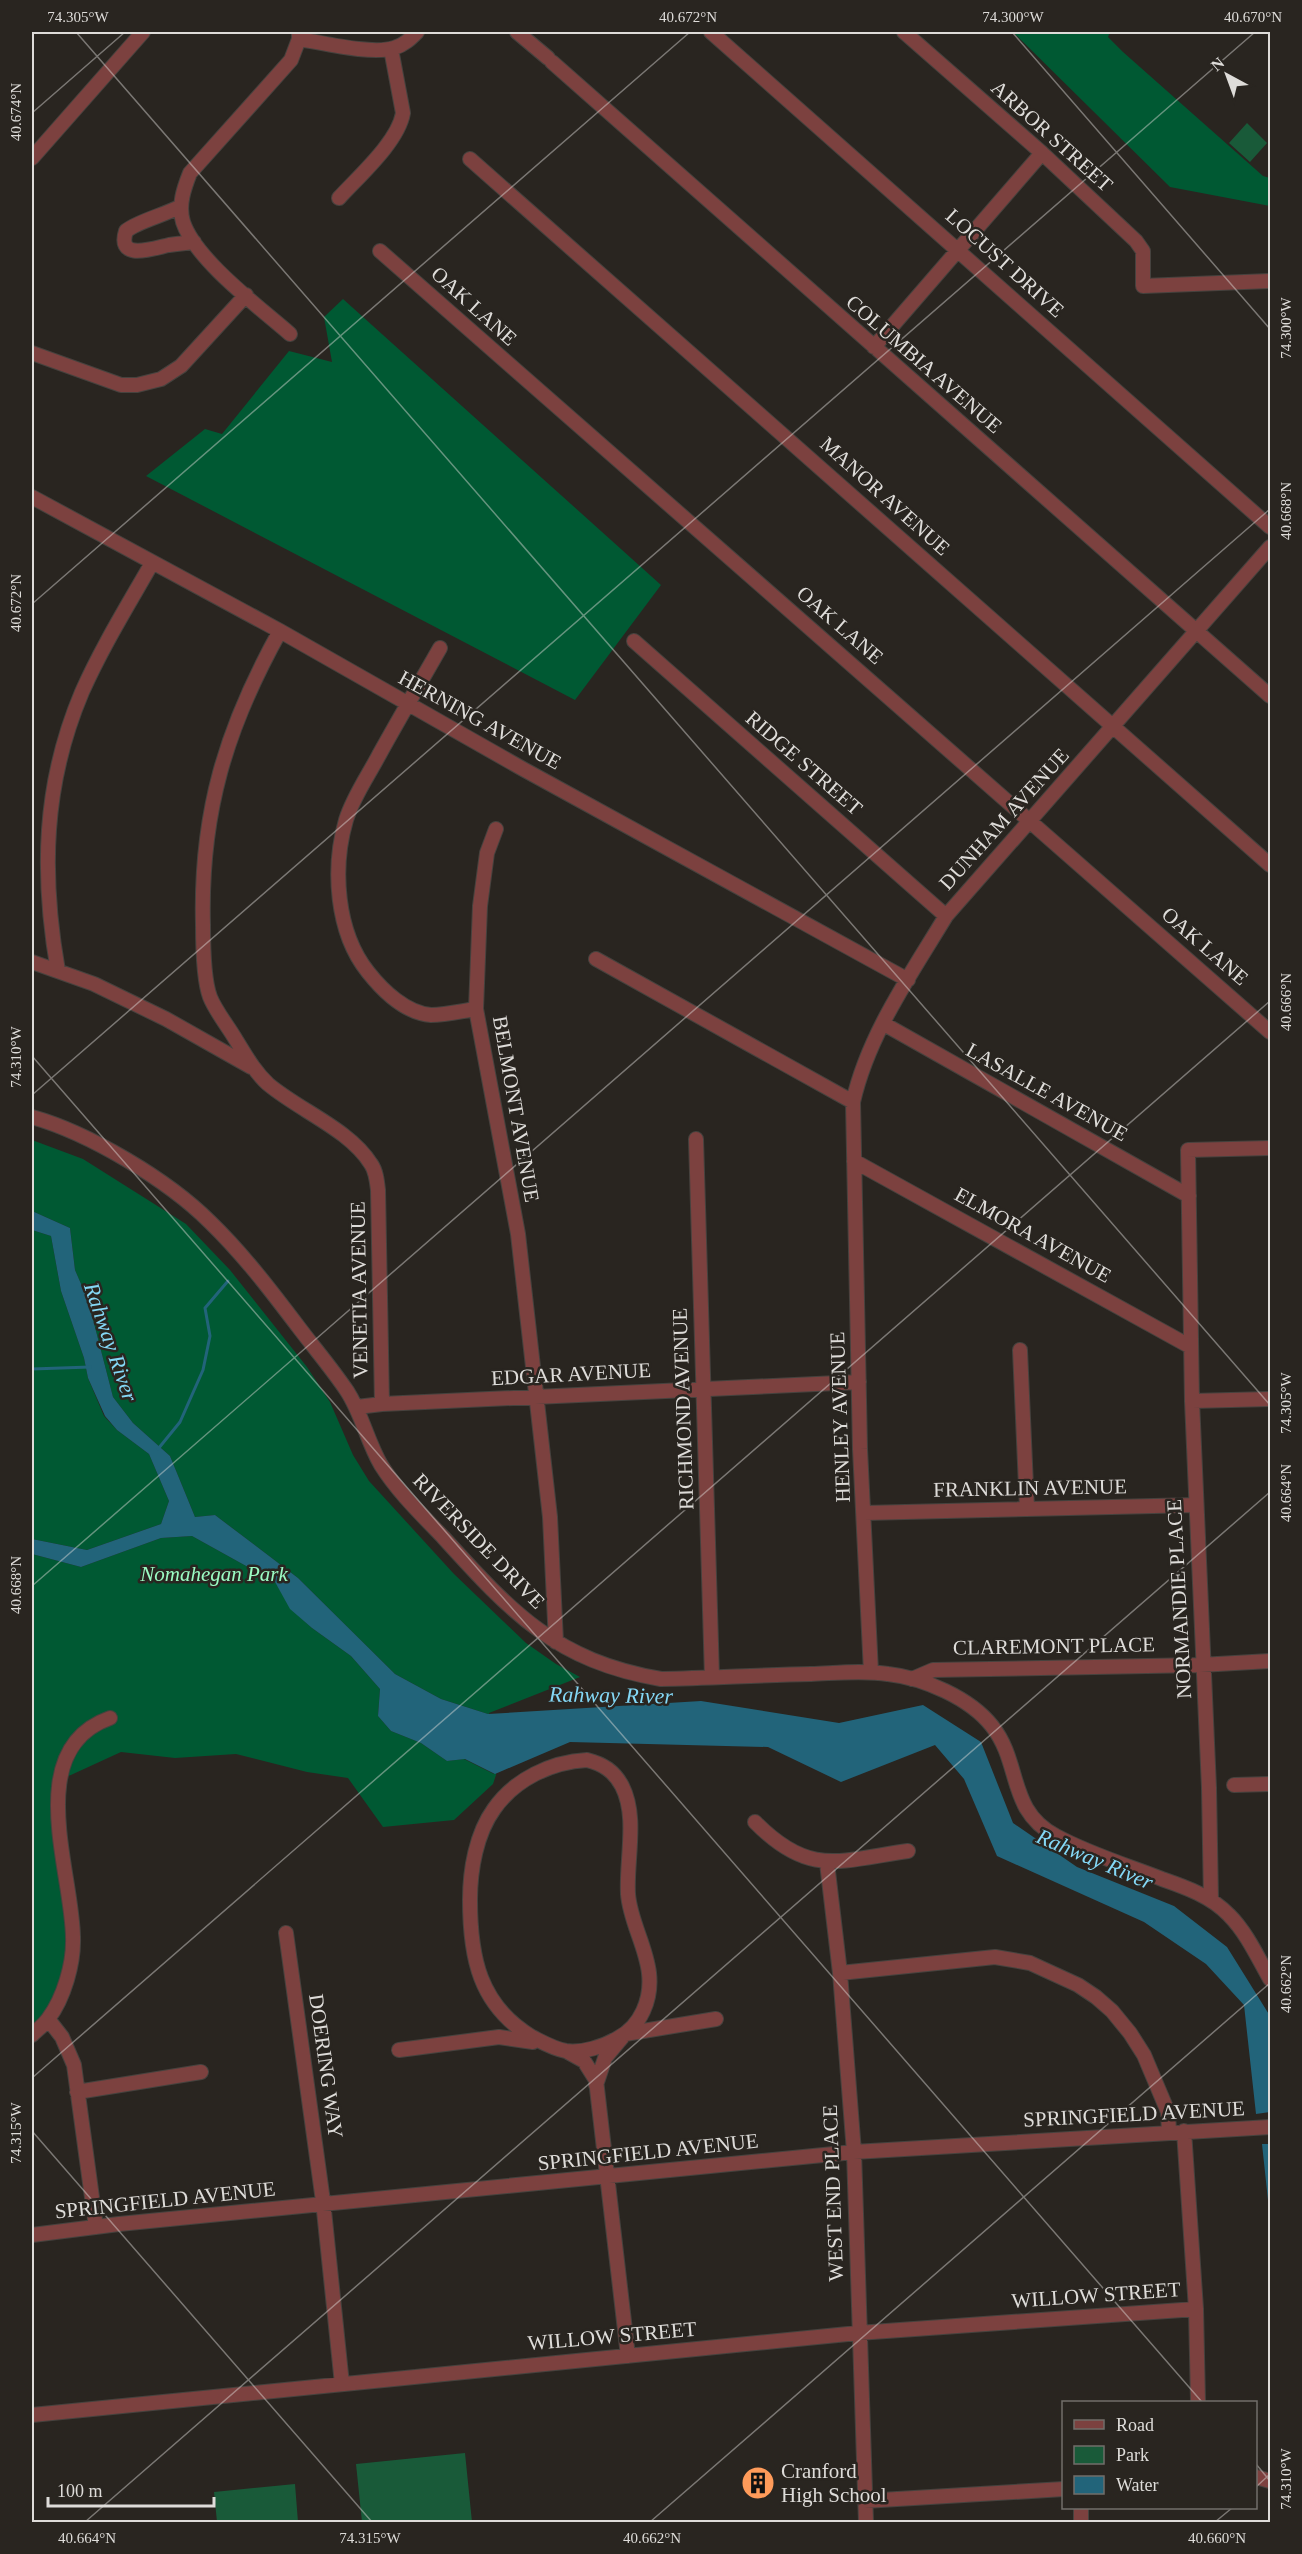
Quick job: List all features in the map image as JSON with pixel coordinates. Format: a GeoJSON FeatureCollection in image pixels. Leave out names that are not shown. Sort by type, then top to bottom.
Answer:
{"type":"FeatureCollection","features":[{"type":"Feature","properties":{"kind":"street"},"geometry":{"type":"LineString","coordinates":[[32,158],[144,32]]}},
{"type":"Feature","properties":{"kind":"street"},"geometry":{"type":"LineString","coordinates":[[290,334],[198,250],[183,220],[181,206],[183,190],[190,173],[291,60],[299,35],[382,51],[408,41],[417,32]]}},
{"type":"Feature","properties":{"kind":"street","name":"COLUMBIA AVENUE"},"geometry":{"type":"LineString","coordinates":[[517,32],[1270,696]]}},
{"type":"Feature","properties":{"kind":"street","name":"LOCUST DRIVE"},"geometry":{"type":"LineString","coordinates":[[711,32],[1270,527]]}},
{"type":"Feature","properties":{"kind":"street","name":"ARBOR STREET"},"geometry":{"type":"LineString","coordinates":[[904,32],[1042,153],[1136,241],[1143,251],[1143,286],[1270,281]]}},
{"type":"Feature","properties":{"kind":"street"},"geometry":{"type":"LineString","coordinates":[[339,198],[393,137],[401,123],[403,113],[391,49]]}},
{"type":"Feature","properties":{"kind":"street"},"geometry":{"type":"LineString","coordinates":[[874,347],[1042,153]]}},
{"type":"Feature","properties":{"kind":"street","name":"MANOR AVENUE"},"geometry":{"type":"LineString","coordinates":[[470,159],[1270,865]]}},
{"type":"Feature","properties":{"kind":"street"},"geometry":{"type":"LineString","coordinates":[[181,206],[164,216],[131,227],[126,231],[125,240],[129,248],[139,252],[194,242]]}},
{"type":"Feature","properties":{"kind":"street","name":"OAK LANE"},"geometry":{"type":"LineString","coordinates":[[380,251],[1270,1032]]}},
{"type":"Feature","properties":{"kind":"street"},"geometry":{"type":"LineString","coordinates":[[32,353],[121,385],[137,385],[161,379],[181,366],[246,295]]}},
{"type":"Feature","properties":{"kind":"street","name":"HERNING AVENUE"},"geometry":{"type":"LineString","coordinates":[[32,497],[280,631],[908,980]]}},
{"type":"Feature","properties":{"kind":"street","name":"DUNHAM AVENUE"},"geometry":{"type":"LineString","coordinates":[[854,1161],[853,1102],[860,1072],[908,980],[946,916],[1270,547]]}},
{"type":"Feature","properties":{"kind":"street"},"geometry":{"type":"LineString","coordinates":[[58,971],[50,924],[46,877],[48,830],[55,783],[66,737],[82,693],[152,563]]}},
{"type":"Feature","properties":{"kind":"street"},"geometry":{"type":"LineString","coordinates":[[253,1068],[210,997],[203,943],[202,888],[206,834],[216,781],[232,729],[253,679],[280,631]]}},
{"type":"Feature","properties":{"kind":"street","name":"RIDGE STREET"},"geometry":{"type":"LineString","coordinates":[[634,641],[946,916]]}},
{"type":"Feature","properties":{"kind":"street"},"geometry":{"type":"LineString","coordinates":[[440,648],[352,803],[341,843],[338,879],[342,910],[359,961],[374,980],[400,1003],[414,1011],[431,1015],[476,1009]]}},
{"type":"Feature","properties":{"kind":"street","name":"BELMONT AVENUE"},"geometry":{"type":"LineString","coordinates":[[496,829],[487,853],[480,906],[476,1009],[518,1234],[550,1517],[556,1642]]}},
{"type":"Feature","properties":{"kind":"street"},"geometry":{"type":"LineString","coordinates":[[596,959],[853,1102]]}},
{"type":"Feature","properties":{"kind":"street"},"geometry":{"type":"LineString","coordinates":[[32,962],[94,984],[166,1018],[253,1068]]}},
{"type":"Feature","properties":{"kind":"street","name":"LASALLE AVENUE"},"geometry":{"type":"LineString","coordinates":[[884,1024],[1189,1196]]}},
{"type":"Feature","properties":{"kind":"street","name":"VENETIA AVENUE"},"geometry":{"type":"LineString","coordinates":[[253,1068],[267,1083],[302,1110],[350,1139],[372,1165],[376,1176],[382,1404]]}},
{"type":"Feature","properties":{"kind":"street","name":"RIVERSIDE DRIVE"},"geometry":{"type":"LineString","coordinates":[[32,1117],[69,1131],[124,1159],[183,1199],[208,1220],[258,1273],[357,1407],[375,1455],[395,1485],[500,1598],[533,1628],[605,1666],[631,1674],[662,1679],[871,1672],[912,1679],[952,1696],[985,1718],[1004,1747],[1025,1808],[1045,1829],[1078,1847],[1211,1900]]}},
{"type":"Feature","properties":{"kind":"street","name":"RICHMOND AVENUE"},"geometry":{"type":"LineString","coordinates":[[696,1139],[712,1677]]}},
{"type":"Feature","properties":{"kind":"street","name":"NORMANDIE PLACE"},"geometry":{"type":"LineString","coordinates":[[1211,1900],[1192,1401],[1188,1150],[1270,1148]]}},
{"type":"Feature","properties":{"kind":"street","name":"ELMORA AVENUE"},"geometry":{"type":"LineString","coordinates":[[854,1161],[1191,1347]]}},
{"type":"Feature","properties":{"kind":"street","name":"HENLEY AVENUE"},"geometry":{"type":"LineString","coordinates":[[854,1161],[858,1382],[871,1672]]}},
{"type":"Feature","properties":{"kind":"street"},"geometry":{"type":"LineString","coordinates":[[1020,1350],[1027,1509]]}},
{"type":"Feature","properties":{"kind":"street","name":"EDGAR AVENUE"},"geometry":{"type":"LineString","coordinates":[[357,1407],[858,1382]]}},
{"type":"Feature","properties":{"kind":"street"},"geometry":{"type":"LineString","coordinates":[[1192,1401],[1270,1399]]}},
{"type":"Feature","properties":{"kind":"street","name":"FRANKLIN AVENUE"},"geometry":{"type":"LineString","coordinates":[[864,1513],[1196,1505]]}},
{"type":"Feature","properties":{"kind":"street","name":"CLAREMONT PLACE"},"geometry":{"type":"LineString","coordinates":[[912,1679],[933,1670],[1270,1661]]}},
{"type":"Feature","properties":{"kind":"street"},"geometry":{"type":"LineString","coordinates":[[32,2035],[48,2019],[64,1984],[72,1954],[73,1937],[59,1826],[60,1780],[67,1754],[79,1737],[97,1723],[110,1718]]}},
{"type":"Feature","properties":{"kind":"street"},"geometry":{"type":"LineString","coordinates":[[596,2085],[605,2058],[640,2019],[647,2002],[649,1973],[629,1907],[627,1798],[617,1777],[605,1766],[587,1760],[541,1771],[511,1788],[492,1811],[480,1838],[470,1887],[472,1949],[479,1974],[499,2008],[518,2027],[540,2041],[576,2055],[587,2064],[594,2076],[628,2356]]}},
{"type":"Feature","properties":{"kind":"street"},"geometry":{"type":"LineString","coordinates":[[1234,1785],[1270,1784]]}},
{"type":"Feature","properties":{"kind":"street"},"geometry":{"type":"LineString","coordinates":[[755,1822],[785,1849],[804,1858],[827,1863],[908,1851]]}},
{"type":"Feature","properties":{"kind":"street","name":"WEST END PLACE"},"geometry":{"type":"LineString","coordinates":[[827,1863],[840,1973],[855,2152],[858,2333],[866,2523]]}},
{"type":"Feature","properties":{"kind":"street"},"geometry":{"type":"LineString","coordinates":[[1211,1900],[1228,1913],[1242,1930],[1270,1980]]}},
{"type":"Feature","properties":{"kind":"street","name":"DOERING WAY"},"geometry":{"type":"LineString","coordinates":[[286,1933],[323,2205],[342,2384]]}},
{"type":"Feature","properties":{"kind":"street"},"geometry":{"type":"LineString","coordinates":[[840,1973],[995,1958],[1030,1963],[1078,1985],[1096,1996],[1130,2032],[1144,2055],[1168,2112],[1169,2132]]}},
{"type":"Feature","properties":{"kind":"street"},"geometry":{"type":"LineString","coordinates":[[48,2019],[62,2037],[74,2065],[96,2227]]}},
{"type":"Feature","properties":{"kind":"street"},"geometry":{"type":"LineString","coordinates":[[399,2050],[499,2037],[520,2038],[565,2051],[597,2047],[625,2034],[716,2019]]}},
{"type":"Feature","properties":{"kind":"street"},"geometry":{"type":"LineString","coordinates":[[77,2092],[201,2072]]}},
{"type":"Feature","properties":{"kind":"street","name":"SPRINGFIELD AVENUE"},"geometry":{"type":"LineString","coordinates":[[32,2235],[855,2152],[1270,2127]]}},
{"type":"Feature","properties":{"kind":"street"},"geometry":{"type":"LineString","coordinates":[[1184,2131],[1197,2308],[1198,2401]]}},
{"type":"Feature","properties":{"kind":"street","name":"WILLOW STREET"},"geometry":{"type":"LineString","coordinates":[[32,2415],[858,2333],[1197,2308]]}},
{"type":"Feature","properties":{"kind":"street"},"geometry":{"type":"LineString","coordinates":[[864,2501],[1062,2489]]}},
{"type":"Feature","properties":{"kind":"green space"},"geometry":{"type":"Polygon","coordinates":[[[1013,32],[1110,32],[1108,37],[1123,52],[1263,176],[1270,178],[1270,206],[1170,187],[1013,32]]]}},
{"type":"Feature","properties":{"kind":"green space"},"geometry":{"type":"Polygon","coordinates":[[[1247,123],[1267,143],[1250,162],[1229,143],[1247,123]]]}},
{"type":"Feature","properties":{"kind":"green space"},"geometry":{"type":"Polygon","coordinates":[[[343,299],[661,585],[575,700],[146,476],[205,429],[222,434],[289,351],[332,362],[324,317],[343,299]]]}},
{"type":"Feature","properties":{"kind":"green space","name":"Nomahegan Park"},"geometry":{"type":"Polygon","coordinates":[[[32,1140],[83,1159],[186,1224],[230,1270],[307,1367],[330,1402],[353,1455],[369,1481],[454,1574],[526,1643],[580,1677],[489,1713],[496,1775],[493,1784],[454,1820],[383,1827],[348,1778],[307,1772],[236,1754],[175,1758],[121,1752],[60,1780],[71,1911],[64,1984],[32,2035],[32,1554],[81,1567],[161,1538],[192,1536],[275,1582],[291,1609],[312,1628],[351,1656],[380,1689],[378,1716],[391,1731],[421,1743],[447,1761],[464,1759],[494,1774],[488,1714],[441,1699],[395,1674],[298,1578],[215,1515],[195,1517],[170,1456],[133,1423],[113,1397],[88,1300],[75,1270],[70,1228],[32,1211],[32,1140]]]}},
{"type":"Feature","properties":{"kind":"green space"},"geometry":{"type":"Polygon","coordinates":[[[32,1230],[51,1236],[61,1291],[84,1358],[88,1378],[104,1416],[117,1430],[149,1454],[169,1501],[161,1524],[87,1550],[32,1539],[32,1230]]]}},
{"type":"Feature","properties":{"kind":"green space"},"geometry":{"type":"Polygon","coordinates":[[[465,2453],[472,2522],[362,2522],[356,2464],[465,2453]]]}},
{"type":"Feature","properties":{"kind":"green space"},"geometry":{"type":"Polygon","coordinates":[[[295,2484],[298,2522],[217,2522],[214,2492],[295,2484]]]}},
{"type":"Feature","properties":{"kind":"water"},"geometry":{"type":"Polygon","coordinates":[[[32,1211],[70,1228],[75,1270],[88,1300],[113,1397],[133,1423],[170,1456],[195,1517],[215,1515],[298,1578],[395,1674],[441,1699],[488,1714],[701,1701],[839,1723],[923,1705],[981,1742],[1013,1823],[1077,1867],[1174,1906],[1227,1947],[1270,2016],[1270,2112],[1256,2114],[1244,2005],[1206,1964],[1144,1922],[997,1856],[964,1779],[935,1745],[841,1782],[768,1747],[570,1742],[495,1774],[465,1759],[447,1761],[421,1743],[391,1731],[378,1716],[380,1689],[351,1656],[290,1609],[275,1582],[192,1536],[161,1538],[81,1567],[32,1554],[32,1539],[87,1550],[161,1524],[169,1501],[149,1454],[117,1430],[105,1416],[88,1378],[84,1358],[61,1291],[51,1236],[32,1230],[32,1211]]]}},
{"type":"Feature","properties":{"kind":"water"},"geometry":{"type":"Polygon","coordinates":[[[1262,2144],[1270,2144],[1270,2219],[1262,2144]]]}},
{"type":"Feature","properties":{"kind":"waterway"},"geometry":{"type":"LineString","coordinates":[[158,1449],[180,1422],[203,1370],[210,1336],[205,1308],[228,1281]]}},
{"type":"Feature","properties":{"kind":"waterway"},"geometry":{"type":"LineString","coordinates":[[32,1369],[90,1367]]}},
{"type":"Feature","properties":{"kind":"place","name":"Cranford High School"},"geometry":{"type":"Point","coordinates":[758,2483]}},
{"type":"Feature","properties":{"kind":"water label","name":"Rahway River"},"geometry":{"type":"Point","coordinates":[111,1342]}},
{"type":"Feature","properties":{"kind":"water label","name":"Rahway River"},"geometry":{"type":"Point","coordinates":[611,1695]}},
{"type":"Feature","properties":{"kind":"water label","name":"Rahway River"},"geometry":{"type":"Point","coordinates":[1095,1859]}}]}
